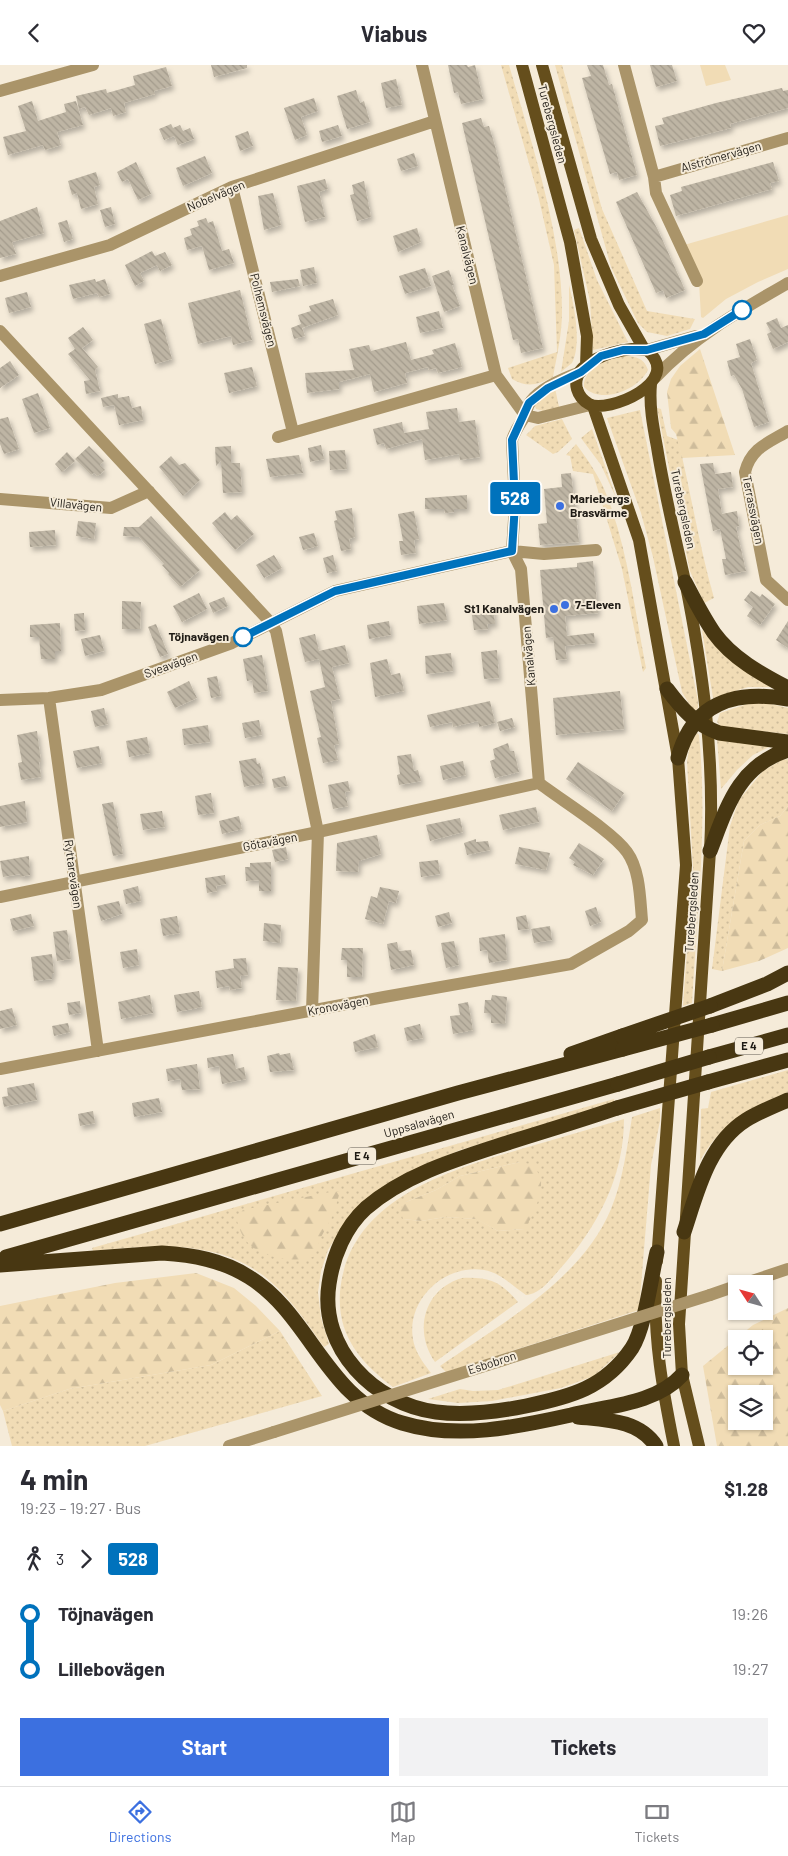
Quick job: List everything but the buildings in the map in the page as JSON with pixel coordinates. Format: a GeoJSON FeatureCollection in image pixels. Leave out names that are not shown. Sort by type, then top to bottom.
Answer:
{"type":"FeatureCollection","features":[{"type":"Feature","properties":{"kind":"highway"},"geometry":{"type":"LineString","coordinates":[[685,582],[714,633],[730,651],[747,665],[788,688]]}},
{"type":"Feature","properties":{"kind":"highway"},"geometry":{"type":"LineString","coordinates":[[667,689],[702,725],[719,733],[788,742]]}},
{"type":"Feature","properties":{"kind":"highway"},"geometry":{"type":"LineString","coordinates":[[678,758],[683,738],[702,725],[707,710],[734,699],[751,695],[788,699]]}},
{"type":"Feature","properties":{"kind":"highway"},"geometry":{"type":"LineString","coordinates":[[710,851],[732,795],[742,781],[767,759],[788,750]]}},
{"type":"Feature","properties":{"kind":"highway"},"geometry":{"type":"LineString","coordinates":[[623,1043],[710,1005],[767,984],[788,973]]}},
{"type":"Feature","properties":{"kind":"highway","name":"Uppsalavägen"},"geometry":{"type":"LineString","coordinates":[[0,1224],[458,1093],[623,1043],[712,1025],[788,1003]]}},
{"type":"Feature","properties":{"kind":"highway","name":"Uppsalavägen"},"geometry":{"type":"LineString","coordinates":[[0,1259],[788,1035]]}},
{"type":"Feature","properties":{"kind":"highway"},"geometry":{"type":"LineString","coordinates":[[657,1252],[634,1345],[620,1364],[603,1378],[582,1392],[558,1399],[481,1413],[434,1412],[413,1406],[394,1399],[362,1376],[336,1342],[329,1322],[327,1295],[331,1270],[339,1247],[349,1229],[372,1205],[417,1176],[452,1161],[618,1108],[788,1060]]}},
{"type":"Feature","properties":{"kind":"highway"},"geometry":{"type":"LineString","coordinates":[[684,1232],[699,1186],[717,1149],[745,1121],[788,1100]]}},
{"type":"Feature","properties":{"kind":"highway"},"geometry":{"type":"LineString","coordinates":[[0,1265],[162,1253],[188,1255],[212,1260],[249,1277],[267,1291],[282,1307],[344,1386],[370,1408],[390,1419],[421,1428],[466,1431],[499,1429],[564,1416],[663,1392],[682,1375]]}},
{"type":"Feature","properties":{"kind":"highway"},"geometry":{"type":"LineString","coordinates":[[564,1416],[621,1422],[645,1433],[656,1446]]}},
{"type":"Feature","properties":{"kind":"main road","name":"Turebergsleden"},"geometry":{"type":"LineString","coordinates":[[522,65],[570,243],[587,336],[584,369],[576,385],[583,401],[592,406],[639,540],[678,758],[686,865],[657,1252],[655,1327],[663,1392],[674,1446]]}},
{"type":"Feature","properties":{"kind":"main road","name":"Turebergsleden"},"geometry":{"type":"LineString","coordinates":[[542,65],[591,239],[619,305],[646,350],[656,361],[658,368],[650,404],[656,443],[685,582],[707,710]]}},
{"type":"Feature","properties":{"kind":"main road"},"geometry":{"type":"LineString","coordinates":[[584,369],[601,356],[611,353],[646,350]]}},
{"type":"Feature","properties":{"kind":"main road"},"geometry":{"type":"LineString","coordinates":[[592,406],[629,398],[654,380]]}},
{"type":"Feature","properties":{"kind":"main road","name":"Turebergsleden"},"geometry":{"type":"LineString","coordinates":[[699,1446],[682,1375],[679,1324],[712,815],[702,725]]}},
{"type":"Feature","properties":{"kind":"street"},"geometry":{"type":"LineString","coordinates":[[0,91],[92,65]]}},
{"type":"Feature","properties":{"kind":"street","name":"Kanalvägen"},"geometry":{"type":"LineString","coordinates":[[422,65],[496,375],[525,415],[514,432],[512,440],[515,504],[512,551],[521,569],[539,783]]}},
{"type":"Feature","properties":{"kind":"street"},"geometry":{"type":"LineString","coordinates":[[624,65],[654,177],[656,193],[697,281]]}},
{"type":"Feature","properties":{"kind":"street","name":"Nobelvägen"},"geometry":{"type":"LineString","coordinates":[[0,276],[110,245],[232,187],[435,121]]}},
{"type":"Feature","properties":{"kind":"street","name":"Alströmervägen"},"geometry":{"type":"LineString","coordinates":[[654,177],[788,138]]}},
{"type":"Feature","properties":{"kind":"street","name":"Polhemsvägen"},"geometry":{"type":"LineString","coordinates":[[232,187],[293,432]]}},
{"type":"Feature","properties":{"kind":"street"},"geometry":{"type":"LineString","coordinates":[[654,380],[672,359],[704,334],[788,283]]}},
{"type":"Feature","properties":{"kind":"street"},"geometry":{"type":"LineString","coordinates":[[0,331],[270,622],[276,631],[318,832],[312,1011]]}},
{"type":"Feature","properties":{"kind":"street"},"geometry":{"type":"LineString","coordinates":[[646,350],[704,334]]}},
{"type":"Feature","properties":{"kind":"street"},"geometry":{"type":"LineString","coordinates":[[584,369],[559,381],[536,396],[529,403],[525,415],[538,418],[592,406]]}},
{"type":"Feature","properties":{"kind":"street"},"geometry":{"type":"LineString","coordinates":[[278,437],[496,375]]}},
{"type":"Feature","properties":{"kind":"street","name":"Terrassvägen"},"geometry":{"type":"LineString","coordinates":[[788,431],[756,450],[748,460],[744,473],[766,580],[788,600]]}},
{"type":"Feature","properties":{"kind":"street","name":"Villavägen"},"geometry":{"type":"LineString","coordinates":[[0,499],[112,508],[149,491]]}},
{"type":"Feature","properties":{"kind":"street","name":"Sveavägen"},"geometry":{"type":"LineString","coordinates":[[0,700],[49,698],[101,690],[232,643],[270,622],[335,591],[512,551],[544,554],[596,550]]}},
{"type":"Feature","properties":{"kind":"street","name":"Ryttarevägen"},"geometry":{"type":"LineString","coordinates":[[49,698],[98,1051]]}},
{"type":"Feature","properties":{"kind":"street","name":"Götavägen"},"geometry":{"type":"LineString","coordinates":[[0,897],[318,832],[539,783]]}},
{"type":"Feature","properties":{"kind":"street","name":"Kronovägen"},"geometry":{"type":"LineString","coordinates":[[0,1069],[571,964],[629,931],[642,920],[640,896],[635,869],[628,853],[616,841],[539,783]]}},
{"type":"Feature","properties":{"kind":"street"},"geometry":{"type":"LineString","coordinates":[[770,1275],[788,1269]]}},
{"type":"Feature","properties":{"kind":"street","name":"Esbobron"},"geometry":{"type":"LineString","coordinates":[[229,1446],[728,1289]]}},
{"type":"Feature","properties":{"kind":"green space"},"geometry":{"type":"Polygon","coordinates":[[[501,65],[509,65],[544,187],[557,250],[561,282],[561,328],[553,377],[532,384],[523,384],[512,379],[508,368],[557,352],[554,265],[538,195],[501,65]]]}},
{"type":"Feature","properties":{"kind":"green space"},"geometry":{"type":"Polygon","coordinates":[[[555,65],[562,65],[602,209],[647,311],[695,319],[690,329],[667,336],[647,332],[638,323],[611,267],[555,65]]]}},
{"type":"Feature","properties":{"kind":"green space"},"geometry":{"type":"Polygon","coordinates":[[[700,65],[725,65],[731,80],[706,86],[700,65]]]}},
{"type":"Feature","properties":{"kind":"green space"},"geometry":{"type":"Polygon","coordinates":[[[788,215],[788,269],[726,299],[703,318],[701,317],[699,282],[684,245],[788,215]]]}},
{"type":"Feature","properties":{"kind":"green space"},"geometry":{"type":"Polygon","coordinates":[[[579,228],[597,280],[628,342],[593,350],[590,301],[574,230],[579,228]]]}},
{"type":"Feature","properties":{"kind":"green space"},"geometry":{"type":"Polygon","coordinates":[[[569,285],[575,313],[576,346],[572,363],[561,372],[569,321],[569,285]]]}},
{"type":"Feature","properties":{"kind":"green space"},"geometry":{"type":"Polygon","coordinates":[[[700,349],[735,455],[682,458],[676,434],[671,428],[667,392],[671,379],[680,366],[700,349]]]}},
{"type":"Feature","properties":{"kind":"green space"},"geometry":{"type":"Polygon","coordinates":[[[622,356],[638,358],[644,362],[648,370],[636,384],[619,393],[609,395],[600,395],[584,387],[587,375],[592,370],[603,363],[622,356]]]}},
{"type":"Feature","properties":{"kind":"green space"},"geometry":{"type":"Polygon","coordinates":[[[555,388],[559,407],[543,411],[536,409],[534,403],[555,388]]]}},
{"type":"Feature","properties":{"kind":"green space"},"geometry":{"type":"Polygon","coordinates":[[[657,408],[661,409],[667,436],[678,440],[714,598],[704,603],[690,571],[657,408]]]}},
{"type":"Feature","properties":{"kind":"green space"},"geometry":{"type":"Polygon","coordinates":[[[640,410],[698,701],[698,708],[694,712],[682,692],[653,557],[641,513],[607,418],[640,410]]]}},
{"type":"Feature","properties":{"kind":"green space"},"geometry":{"type":"Polygon","coordinates":[[[562,419],[572,439],[558,452],[553,454],[526,435],[535,426],[562,419]]]}},
{"type":"Feature","properties":{"kind":"green space"},"geometry":{"type":"Polygon","coordinates":[[[592,429],[617,500],[601,465],[581,438],[592,429]]]}},
{"type":"Feature","properties":{"kind":"green space"},"geometry":{"type":"Polygon","coordinates":[[[576,444],[601,482],[614,517],[626,560],[646,668],[643,672],[622,569],[593,474],[573,471],[570,456],[566,455],[576,444]]]}},
{"type":"Feature","properties":{"kind":"green space"},"geometry":{"type":"Polygon","coordinates":[[[702,630],[770,685],[770,687],[748,687],[713,698],[702,630]]]}},
{"type":"Feature","properties":{"kind":"green space"},"geometry":{"type":"Polygon","coordinates":[[[750,703],[767,703],[788,708],[788,734],[721,727],[717,722],[720,713],[750,703]]]}},
{"type":"Feature","properties":{"kind":"green space"},"geometry":{"type":"Polygon","coordinates":[[[697,733],[699,735],[702,802],[701,869],[692,1003],[683,1006],[693,868],[687,761],[690,744],[697,733]]]}},
{"type":"Feature","properties":{"kind":"green space"},"geometry":{"type":"Polygon","coordinates":[[[717,739],[769,747],[753,755],[721,789],[717,739]]]}},
{"type":"Feature","properties":{"kind":"green space"},"geometry":{"type":"Polygon","coordinates":[[[788,759],[788,806],[780,816],[760,825],[744,841],[722,971],[712,969],[730,826],[739,800],[763,771],[782,760],[788,759]]]}},
{"type":"Feature","properties":{"kind":"green space"},"geometry":{"type":"Polygon","coordinates":[[[788,806],[788,948],[759,961],[722,971],[744,841],[760,825],[780,816],[788,806]]]}},
{"type":"Feature","properties":{"kind":"green space"},"geometry":{"type":"Polygon","coordinates":[[[788,1070],[788,1092],[761,1104],[737,1119],[717,1137],[700,1161],[701,1109],[708,1108],[711,1092],[788,1070]]]}},
{"type":"Feature","properties":{"kind":"green space"},"geometry":{"type":"Polygon","coordinates":[[[614,1099],[615,1104],[460,1150],[414,1170],[351,1213],[328,1250],[321,1271],[318,1292],[321,1318],[329,1344],[324,1347],[279,1289],[252,1268],[231,1258],[209,1251],[186,1248],[140,1247],[93,1251],[92,1248],[614,1099]]]}},
{"type":"Feature","properties":{"kind":"green space"},"geometry":{"type":"Polygon","coordinates":[[[660,1108],[660,1121],[651,1165],[639,1310],[446,1372],[440,1366],[537,1299],[580,1258],[598,1235],[611,1209],[619,1187],[632,1117],[660,1108]]]}},
{"type":"Feature","properties":{"kind":"green space"},"geometry":{"type":"Polygon","coordinates":[[[624,1119],[619,1161],[606,1201],[573,1254],[548,1282],[536,1292],[526,1295],[501,1277],[484,1270],[468,1270],[454,1273],[440,1280],[429,1290],[420,1302],[414,1316],[412,1331],[415,1347],[431,1373],[393,1387],[370,1368],[353,1346],[347,1334],[342,1321],[340,1292],[347,1260],[361,1234],[381,1212],[406,1194],[433,1180],[463,1168],[624,1119]],[[520,1162],[460,1176],[436,1190],[406,1202],[403,1219],[421,1221],[445,1217],[477,1219],[498,1231],[524,1229],[520,1162]]]}},
{"type":"Feature","properties":{"kind":"green space"},"geometry":{"type":"Polygon","coordinates":[[[520,1162],[534,1165],[541,1180],[536,1206],[531,1219],[524,1229],[498,1231],[476,1219],[445,1217],[421,1221],[403,1219],[400,1209],[406,1202],[436,1190],[460,1176],[520,1162]]]}},
{"type":"Feature","properties":{"kind":"green space"},"geometry":{"type":"Polygon","coordinates":[[[335,1191],[340,1192],[333,1215],[320,1239],[315,1256],[289,1259],[270,1256],[248,1243],[240,1231],[236,1218],[243,1210],[335,1191]]]}},
{"type":"Feature","properties":{"kind":"green space"},"geometry":{"type":"Polygon","coordinates":[[[196,1273],[234,1288],[256,1306],[280,1331],[211,1365],[69,1389],[3,1411],[0,1405],[0,1306],[115,1283],[196,1273]]]}},
{"type":"Feature","properties":{"kind":"green space"},"geometry":{"type":"Polygon","coordinates":[[[462,1278],[480,1278],[493,1282],[505,1289],[518,1302],[435,1362],[428,1350],[425,1337],[426,1313],[431,1301],[439,1291],[449,1283],[462,1278]]]}},
{"type":"Feature","properties":{"kind":"green space"},"geometry":{"type":"Polygon","coordinates":[[[788,1308],[788,1446],[717,1446],[703,1366],[728,1346],[728,1375],[773,1375],[773,1330],[747,1330],[763,1320],[773,1320],[773,1315],[788,1308]]]}},
{"type":"Feature","properties":{"kind":"green space"},"geometry":{"type":"Polygon","coordinates":[[[280,1331],[322,1396],[145,1446],[12,1446],[3,1411],[69,1389],[211,1365],[280,1331]]]}},
{"type":"Feature","properties":{"kind":"green space"},"geometry":{"type":"Polygon","coordinates":[[[620,1352],[594,1376],[561,1388],[492,1401],[458,1403],[428,1399],[460,1389],[473,1391],[498,1390],[620,1352]]]}},
{"type":"Feature","properties":{"kind":"bus line","name":"528"},"geometry":{"type":"LineString","coordinates":[[243,637],[335,591],[512,551],[515,504],[512,440],[514,432],[525,415],[529,403],[536,396],[559,381],[581,372],[586,366],[601,356],[623,350],[647,350],[662,347],[704,334],[742,310]]}},
{"type":"Feature","properties":{"kind":"place","name":"Mariebergs Brasvärme"},"geometry":{"type":"Point","coordinates":[560,506]}},
{"type":"Feature","properties":{"kind":"place","name":"7-Eleven"},"geometry":{"type":"Point","coordinates":[565,605]}},
{"type":"Feature","properties":{"kind":"place","name":"St1 Kanalvägen"},"geometry":{"type":"Point","coordinates":[554,609]}},
{"type":"Feature","properties":{"kind":"place","name":"Töjnavägen"},"geometry":{"type":"Point","coordinates":[243,637]}}]}
